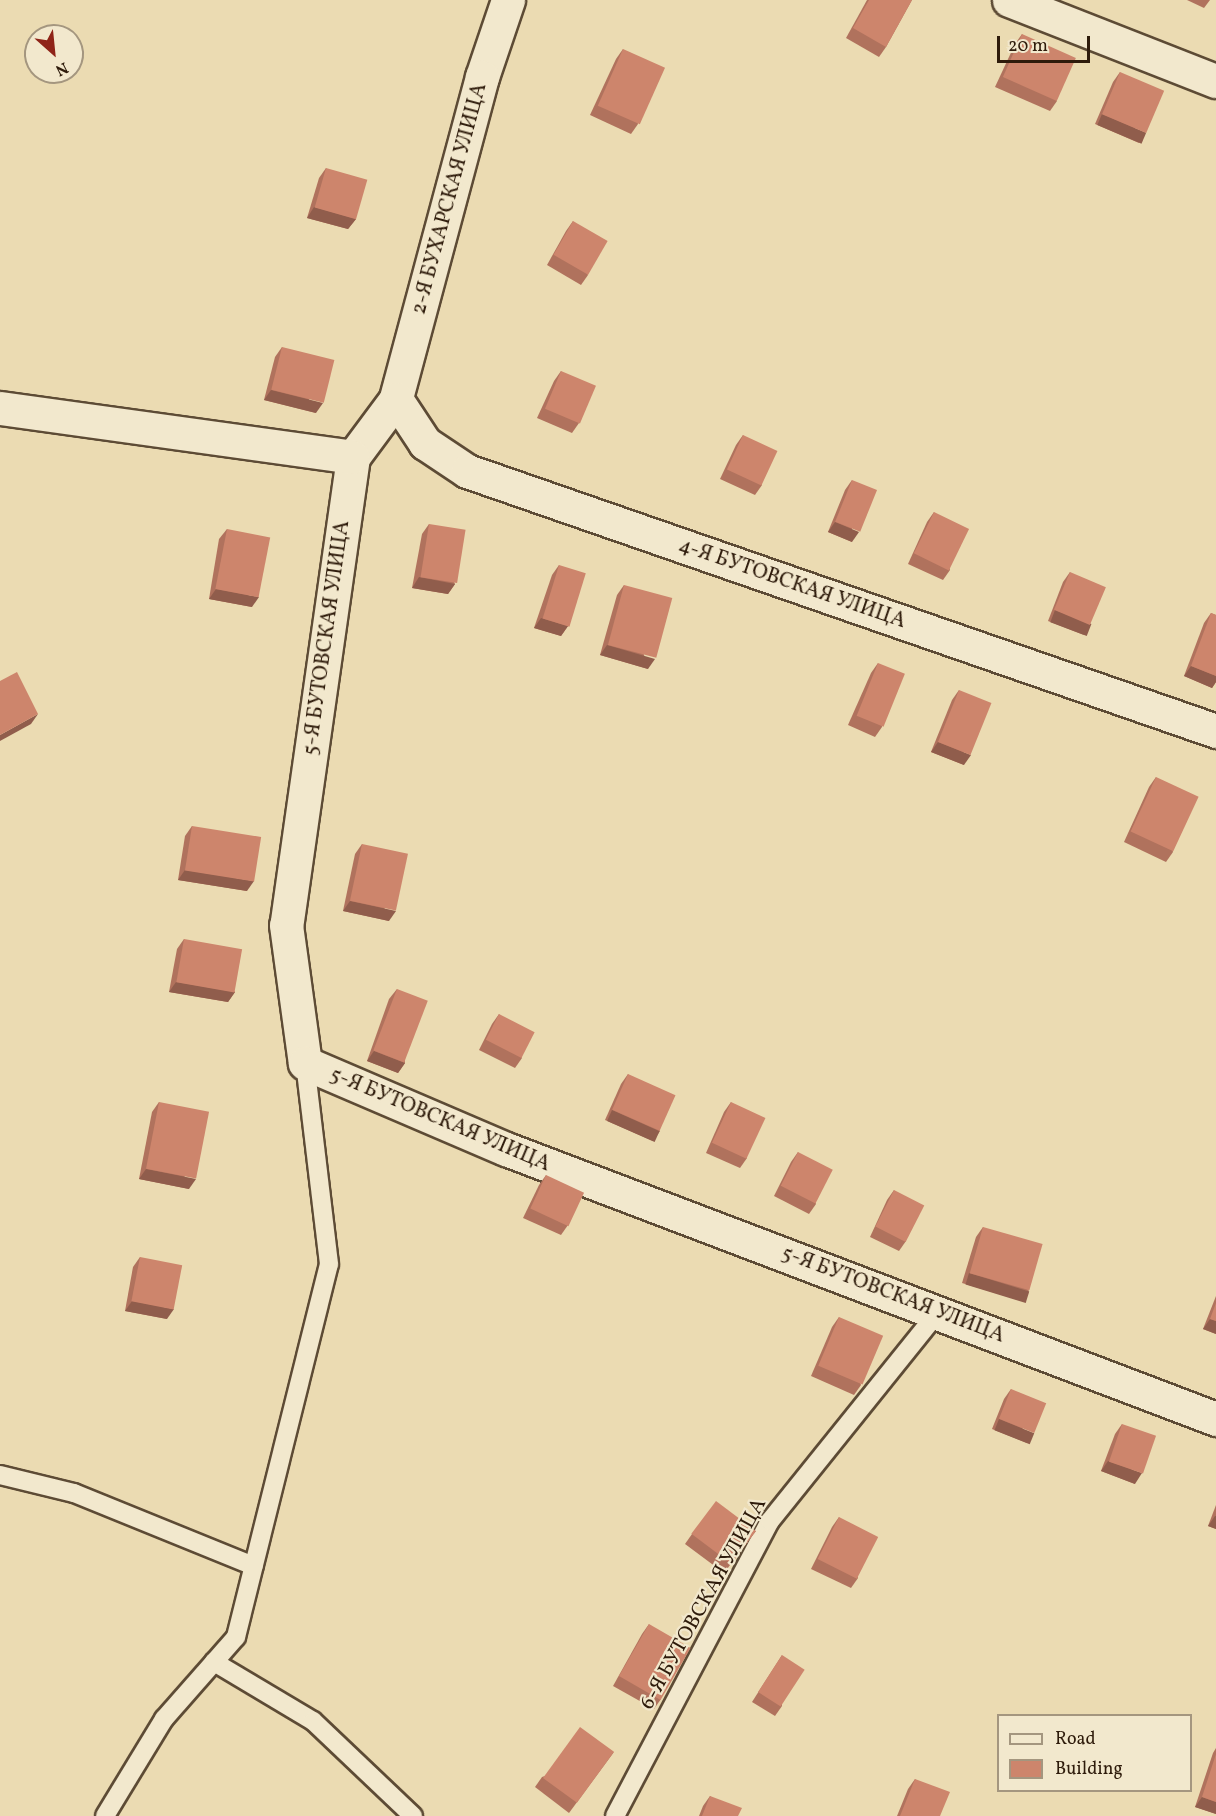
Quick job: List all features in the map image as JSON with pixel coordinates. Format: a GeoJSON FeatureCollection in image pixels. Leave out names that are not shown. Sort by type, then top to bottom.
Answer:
{"type":"FeatureCollection","features":[{"type":"Feature","properties":{"kind":"street","name":"2-Я БУХАРСКАЯ УЛИЦА"},"geometry":{"type":"LineString","coordinates":[[396,399],[482,77],[508,0]]}},
{"type":"Feature","properties":{"kind":"street"},"geometry":{"type":"LineString","coordinates":[[1009,0],[1216,81]]}},
{"type":"Feature","properties":{"kind":"street","name":"5-Я БУТОВСКАЯ УЛИЦА"},"geometry":{"type":"LineString","coordinates":[[396,399],[353,457],[285,925],[305,1063],[506,1149],[1216,1419]]}},
{"type":"Feature","properties":{"kind":"street","name":"4-Я БУТОВСКАЯ УЛИЦА"},"geometry":{"type":"LineString","coordinates":[[396,399],[425,443],[468,471],[1216,730]]}},
{"type":"Feature","properties":{"kind":"street"},"geometry":{"type":"LineString","coordinates":[[0,408],[353,457]]}},
{"type":"Feature","properties":{"kind":"lane"},"geometry":{"type":"LineString","coordinates":[[105,1816],[164,1719],[236,1638],[329,1264],[305,1063]]}},
{"type":"Feature","properties":{"kind":"lane","name":"6-Я БУТОВСКАЯ УЛИЦА"},"geometry":{"type":"LineString","coordinates":[[615,1816],[770,1521],[938,1312]]}},
{"type":"Feature","properties":{"kind":"lane"},"geometry":{"type":"LineString","coordinates":[[0,1475],[74,1493],[254,1566]]}},
{"type":"Feature","properties":{"kind":"lane"},"geometry":{"type":"LineString","coordinates":[[214,1662],[313,1721],[413,1816]]}},
{"type":"Feature","properties":{"kind":"building"},"geometry":{"type":"Polygon","coordinates":[[[869,0],[912,0],[886,47],[853,28],[869,0]]]}},
{"type":"Feature","properties":{"kind":"building"},"geometry":{"type":"Polygon","coordinates":[[[1022,34],[1076,58],[1057,101],[1003,77],[1022,34]]]}},
{"type":"Feature","properties":{"kind":"building"},"geometry":{"type":"Polygon","coordinates":[[[623,49],[665,68],[640,124],[598,106],[623,49]]]}},
{"type":"Feature","properties":{"kind":"building"},"geometry":{"type":"Polygon","coordinates":[[[1120,72],[1164,91],[1146,133],[1102,114],[1120,72]]]}},
{"type":"Feature","properties":{"kind":"building"},"geometry":{"type":"Polygon","coordinates":[[[326,168],[367,180],[356,219],[315,207],[326,168]]]}},
{"type":"Feature","properties":{"kind":"building"},"geometry":{"type":"Polygon","coordinates":[[[573,221],[608,241],[588,275],[554,255],[573,221]]]}},
{"type":"Feature","properties":{"kind":"building"},"geometry":{"type":"Polygon","coordinates":[[[282,347],[334,360],[324,403],[271,390],[282,347]]]}},
{"type":"Feature","properties":{"kind":"building"},"geometry":{"type":"Polygon","coordinates":[[[561,371],[596,386],[580,424],[545,409],[561,371]]]}},
{"type":"Feature","properties":{"kind":"building"},"geometry":{"type":"Polygon","coordinates":[[[743,435],[777,451],[761,485],[727,469],[743,435]]]}},
{"type":"Feature","properties":{"kind":"building"},"geometry":{"type":"Polygon","coordinates":[[[852,480],[877,490],[860,532],[835,522],[852,480]]]}},
{"type":"Feature","properties":{"kind":"building"},"geometry":{"type":"Polygon","coordinates":[[[934,512],[969,529],[949,570],[914,553],[934,512]]]}},
{"type":"Feature","properties":{"kind":"building"},"geometry":{"type":"Polygon","coordinates":[[[429,524],[466,530],[457,583],[421,577],[429,524]]]}},
{"type":"Feature","properties":{"kind":"building"},"geometry":{"type":"Polygon","coordinates":[[[227,529],[270,537],[259,597],[215,589],[227,529]]]}},
{"type":"Feature","properties":{"kind":"building"},"geometry":{"type":"Polygon","coordinates":[[[559,565],[586,573],[569,627],[543,619],[559,565]]]}},
{"type":"Feature","properties":{"kind":"building"},"geometry":{"type":"Polygon","coordinates":[[[1070,572],[1106,587],[1090,625],[1054,610],[1070,572]]]}},
{"type":"Feature","properties":{"kind":"building"},"geometry":{"type":"Polygon","coordinates":[[[624,585],[672,598],[656,658],[608,645],[624,585]]]}},
{"type":"Feature","properties":{"kind":"building"},"geometry":{"type":"Polygon","coordinates":[[[1211,613],[1216,615],[1216,676],[1191,666],[1211,613]]]}},
{"type":"Feature","properties":{"kind":"building"},"geometry":{"type":"Polygon","coordinates":[[[878,663],[905,674],[884,727],[857,716],[878,663]]]}},
{"type":"Feature","properties":{"kind":"building"},"geometry":{"type":"Polygon","coordinates":[[[17,672],[38,714],[0,735],[0,681],[17,672]]]}},
{"type":"Feature","properties":{"kind":"building"},"geometry":{"type":"Polygon","coordinates":[[[959,690],[991,703],[970,755],[938,742],[959,690]]]}},
{"type":"Feature","properties":{"kind":"building"},"geometry":{"type":"Polygon","coordinates":[[[1156,777],[1199,797],[1173,851],[1131,831],[1156,777]]]}},
{"type":"Feature","properties":{"kind":"building"},"geometry":{"type":"Polygon","coordinates":[[[192,826],[261,837],[254,881],[185,870],[192,826]]]}},
{"type":"Feature","properties":{"kind":"building"},"geometry":{"type":"Polygon","coordinates":[[[362,844],[408,854],[396,911],[350,901],[362,844]]]}},
{"type":"Feature","properties":{"kind":"building"},"geometry":{"type":"Polygon","coordinates":[[[184,939],[242,949],[234,993],[176,982],[184,939]]]}},
{"type":"Feature","properties":{"kind":"building"},"geometry":{"type":"Polygon","coordinates":[[[397,989],[428,1001],[404,1062],[373,1051],[397,989]]]}},
{"type":"Feature","properties":{"kind":"building"},"geometry":{"type":"Polygon","coordinates":[[[499,1014],[535,1032],[521,1058],[486,1040],[499,1014]]]}},
{"type":"Feature","properties":{"kind":"building"},"geometry":{"type":"Polygon","coordinates":[[[628,1074],[676,1095],[660,1131],[612,1110],[628,1074]]]}},
{"type":"Feature","properties":{"kind":"building"},"geometry":{"type":"Polygon","coordinates":[[[159,1102],[209,1112],[196,1178],[146,1169],[159,1102]]]}},
{"type":"Feature","properties":{"kind":"building"},"geometry":{"type":"Polygon","coordinates":[[[731,1102],[765,1118],[746,1159],[712,1143],[731,1102]]]}},
{"type":"Feature","properties":{"kind":"building"},"geometry":{"type":"Polygon","coordinates":[[[798,1152],[833,1170],[815,1204],[781,1186],[798,1152]]]}},
{"type":"Feature","properties":{"kind":"building"},"geometry":{"type":"Polygon","coordinates":[[[546,1175],[584,1193],[568,1226],[530,1209],[546,1175]]]}},
{"type":"Feature","properties":{"kind":"building"},"geometry":{"type":"Polygon","coordinates":[[[894,1190],[924,1205],[906,1242],[875,1227],[894,1190]]]}},
{"type":"Feature","properties":{"kind":"building"},"geometry":{"type":"Polygon","coordinates":[[[983,1227],[1043,1244],[1029,1290],[970,1273],[983,1227]]]}},
{"type":"Feature","properties":{"kind":"building"},"geometry":{"type":"Polygon","coordinates":[[[140,1257],[182,1265],[174,1309],[131,1301],[140,1257]]]}},
{"type":"Feature","properties":{"kind":"building"},"geometry":{"type":"Polygon","coordinates":[[[1216,1303],[1216,1321],[1210,1319],[1216,1303]]]}},
{"type":"Feature","properties":{"kind":"building"},"geometry":{"type":"Polygon","coordinates":[[[839,1317],[883,1336],[862,1385],[818,1366],[839,1317]]]}},
{"type":"Feature","properties":{"kind":"building"},"geometry":{"type":"Polygon","coordinates":[[[1011,1389],[1046,1403],[1034,1433],[999,1419],[1011,1389]]]}},
{"type":"Feature","properties":{"kind":"building"},"geometry":{"type":"Polygon","coordinates":[[[1122,1424],[1156,1436],[1143,1474],[1109,1462],[1122,1424]]]}},
{"type":"Feature","properties":{"kind":"building"},"geometry":{"type":"Polygon","coordinates":[[[716,1501],[756,1531],[731,1564],[691,1534],[716,1501]]]}},
{"type":"Feature","properties":{"kind":"building"},"geometry":{"type":"Polygon","coordinates":[[[839,1517],[878,1537],[857,1579],[818,1559],[839,1517]]]}},
{"type":"Feature","properties":{"kind":"building"},"geometry":{"type":"Polygon","coordinates":[[[649,1624],[691,1648],[661,1700],[619,1676],[649,1624]]]}},
{"type":"Feature","properties":{"kind":"building"},"geometry":{"type":"Polygon","coordinates":[[[782,1655],[805,1670],[781,1707],[758,1692],[782,1655]]]}},
{"type":"Feature","properties":{"kind":"building"},"geometry":{"type":"Polygon","coordinates":[[[580,1727],[614,1752],[577,1803],[543,1778],[580,1727]]]}},
{"type":"Feature","properties":{"kind":"building"},"geometry":{"type":"Polygon","coordinates":[[[1216,1754],[1216,1802],[1202,1797],[1216,1754]]]}},
{"type":"Feature","properties":{"kind":"building"},"geometry":{"type":"Polygon","coordinates":[[[915,1779],[950,1792],[940,1816],[900,1816],[915,1779]]]}},
{"type":"Feature","properties":{"kind":"building"},"geometry":{"type":"Polygon","coordinates":[[[710,1796],[742,1808],[738,1816],[702,1816],[710,1796]]]}}]}
